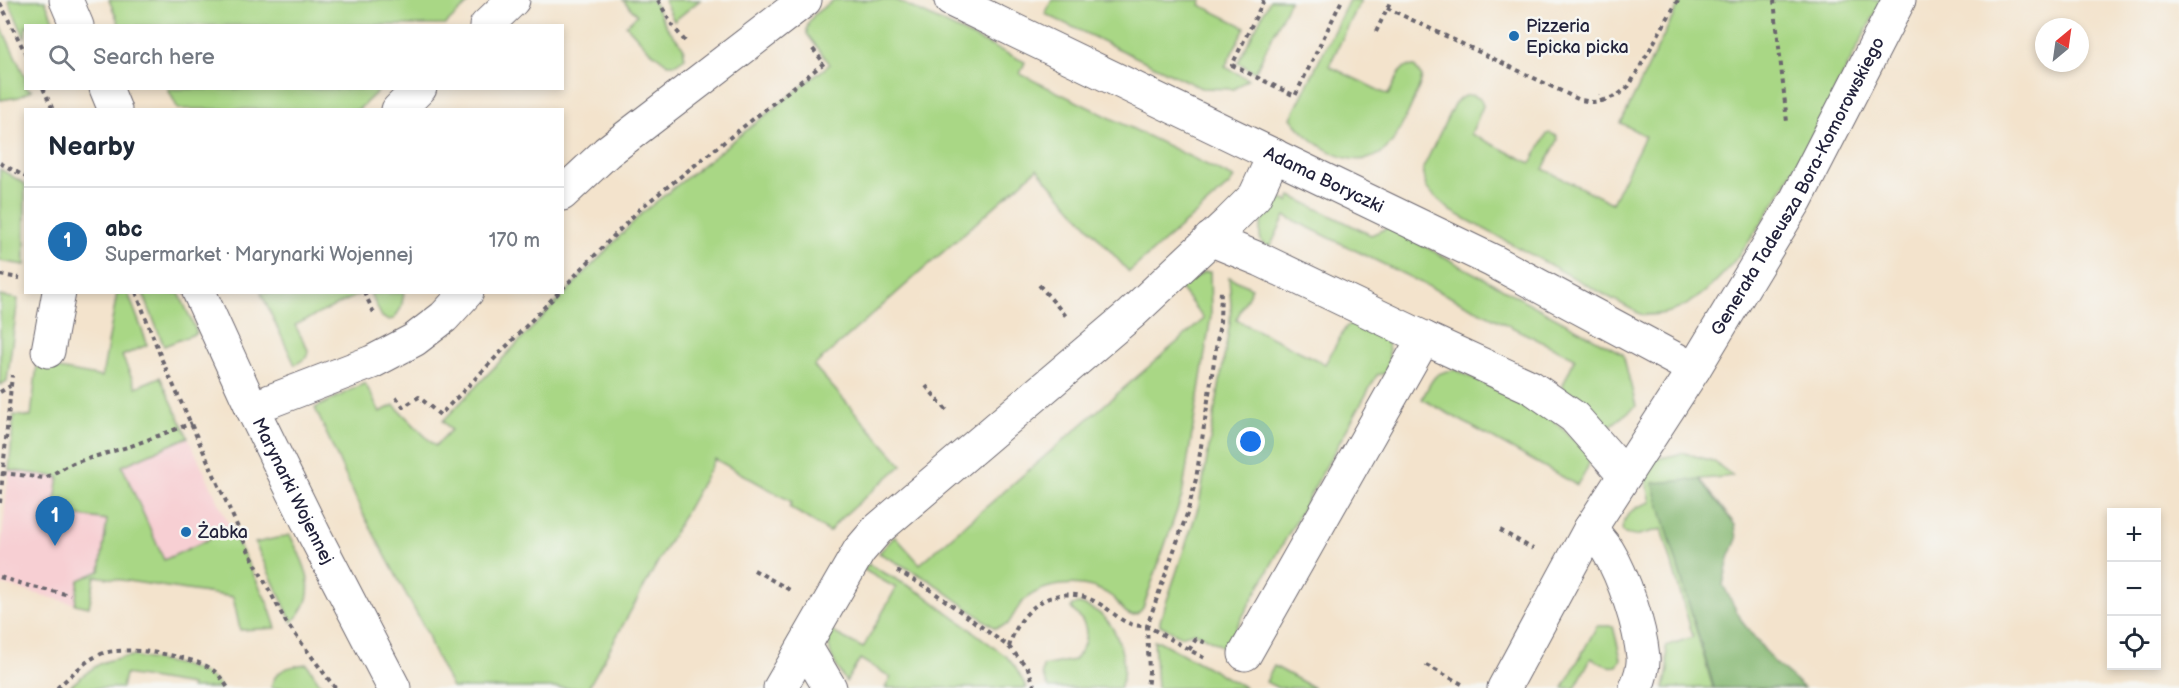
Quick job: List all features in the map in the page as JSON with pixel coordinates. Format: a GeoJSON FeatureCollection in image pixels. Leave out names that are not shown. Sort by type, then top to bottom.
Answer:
{"type":"FeatureCollection","features":[{"type":"Feature","properties":{"kind":"street"},"geometry":{"type":"LineString","coordinates":[[66,0],[76,24]]}},
{"type":"Feature","properties":{"kind":"street"},"geometry":{"type":"LineString","coordinates":[[488,24],[513,0]]}},
{"type":"Feature","properties":{"kind":"street","name":"Adama Boryczki"},"geometry":{"type":"LineString","coordinates":[[951,0],[1492,261],[1694,369]]}},
{"type":"Feature","properties":{"kind":"street","name":"Generała Tadeusza Bora-Komorowskiego"},"geometry":{"type":"LineString","coordinates":[[1504,688],[1590,529],[1694,369],[1796,200],[1899,0]]}},
{"type":"Feature","properties":{"kind":"street"},"geometry":{"type":"LineString","coordinates":[[564,192],[607,152],[795,8]]}},
{"type":"Feature","properties":{"kind":"street"},"geometry":{"type":"LineString","coordinates":[[107,90],[115,108]]}},
{"type":"Feature","properties":{"kind":"street"},"geometry":{"type":"LineString","coordinates":[[400,108],[418,90]]}},
{"type":"Feature","properties":{"kind":"street"},"geometry":{"type":"LineString","coordinates":[[780,688],[859,551],[877,530],[1131,314],[1220,243],[1255,196],[1274,155]]}},
{"type":"Feature","properties":{"kind":"street"},"geometry":{"type":"LineString","coordinates":[[1220,243],[1261,260],[1531,387],[1574,417],[1625,475]]}},
{"type":"Feature","properties":{"kind":"street"},"geometry":{"type":"LineString","coordinates":[[48,351],[59,294]]}},
{"type":"Feature","properties":{"kind":"street","name":"Marynarki Wojennej"},"geometry":{"type":"LineString","coordinates":[[200,294],[252,408],[314,534],[394,688]]}},
{"type":"Feature","properties":{"kind":"street"},"geometry":{"type":"LineString","coordinates":[[252,408],[372,362],[414,340],[444,316],[465,294]]}},
{"type":"Feature","properties":{"kind":"street"},"geometry":{"type":"LineString","coordinates":[[1245,654],[1424,338]]}},
{"type":"Feature","properties":{"kind":"street"},"geometry":{"type":"LineString","coordinates":[[1590,529],[1607,550],[1617,569],[1632,610],[1643,658],[1641,677],[1636,688]]}},
{"type":"Feature","properties":{"kind":"street"},"geometry":{"type":"LineString","coordinates":[[805,646],[830,688]]}},
{"type":"Feature","properties":{"kind":"path"},"geometry":{"type":"LineString","coordinates":[[658,0],[672,25],[709,72]]}},
{"type":"Feature","properties":{"kind":"path"},"geometry":{"type":"LineString","coordinates":[[1264,0],[1232,65],[1295,96],[1342,0]]}},
{"type":"Feature","properties":{"kind":"path"},"geometry":{"type":"LineString","coordinates":[[1376,32],[1391,0]]}},
{"type":"Feature","properties":{"kind":"path"},"geometry":{"type":"LineString","coordinates":[[1387,8],[1580,100],[1593,102],[1618,95],[1629,86],[1678,0]]}},
{"type":"Feature","properties":{"kind":"path"},"geometry":{"type":"LineString","coordinates":[[1774,0],[1788,129]]}},
{"type":"Feature","properties":{"kind":"path"},"geometry":{"type":"LineString","coordinates":[[0,3],[24,50]]}},
{"type":"Feature","properties":{"kind":"path"},"geometry":{"type":"LineString","coordinates":[[564,287],[642,207],[824,63],[795,8]]}},
{"type":"Feature","properties":{"kind":"path"},"geometry":{"type":"LineString","coordinates":[[44,90],[52,108]]}},
{"type":"Feature","properties":{"kind":"path"},"geometry":{"type":"LineString","coordinates":[[1600,94],[1602,101]]}},
{"type":"Feature","properties":{"kind":"path"},"geometry":{"type":"LineString","coordinates":[[0,163],[24,176]]}},
{"type":"Feature","properties":{"kind":"path"},"geometry":{"type":"LineString","coordinates":[[1147,688],[1149,672],[1147,626],[1187,514],[1196,479],[1220,322],[1220,243]]}},
{"type":"Feature","properties":{"kind":"path"},"geometry":{"type":"LineString","coordinates":[[0,275],[24,279]]}},
{"type":"Feature","properties":{"kind":"path"},"geometry":{"type":"LineString","coordinates":[[137,294],[162,360],[249,552],[281,612],[335,688]]}},
{"type":"Feature","properties":{"kind":"path"},"geometry":{"type":"LineString","coordinates":[[372,362],[403,407],[419,397],[440,415],[557,294]]}},
{"type":"Feature","properties":{"kind":"path"},"geometry":{"type":"LineString","coordinates":[[0,503],[11,386],[18,347],[48,351]]}},
{"type":"Feature","properties":{"kind":"path"},"geometry":{"type":"LineString","coordinates":[[0,392],[11,386]]}},
{"type":"Feature","properties":{"kind":"path"},"geometry":{"type":"LineString","coordinates":[[2,473],[45,478],[72,463],[131,446],[192,423]]}},
{"type":"Feature","properties":{"kind":"path"},"geometry":{"type":"LineString","coordinates":[[859,551],[928,588],[1009,647],[1028,668],[1035,688]]}},
{"type":"Feature","properties":{"kind":"path"},"geometry":{"type":"LineString","coordinates":[[0,577],[70,595]]}},
{"type":"Feature","properties":{"kind":"path"},"geometry":{"type":"LineString","coordinates":[[1009,647],[1013,632],[1030,608],[1044,600],[1065,595],[1081,596],[1097,602],[1122,622],[1134,627],[1147,626],[1209,660]]}},
{"type":"Feature","properties":{"kind":"path"},"geometry":{"type":"LineString","coordinates":[[57,688],[84,664],[101,654],[116,651],[154,654],[192,661],[209,667],[220,676],[228,688]]}},
{"type":"Feature","properties":{"kind":"path"},"geometry":{"type":"LineString","coordinates":[[1426,665],[1469,688]]}},
{"type":"Feature","properties":{"kind":"shaded area"},"geometry":{"type":"Polygon","coordinates":[[[188,437],[231,529],[164,560],[122,466],[188,437]]]}},
{"type":"Feature","properties":{"kind":"shaded area"},"geometry":{"type":"Polygon","coordinates":[[[9,470],[59,477],[54,512],[107,519],[100,571],[79,580],[75,604],[0,584],[0,557],[9,470]]]}},
{"type":"Feature","properties":{"kind":"green space"},"geometry":{"type":"Polygon","coordinates":[[[8,0],[45,0],[55,24],[24,24],[24,36],[8,0]]]}},
{"type":"Feature","properties":{"kind":"green space"},"geometry":{"type":"Polygon","coordinates":[[[109,0],[472,0],[446,24],[119,24],[109,0]]]}},
{"type":"Feature","properties":{"kind":"green space"},"geometry":{"type":"Polygon","coordinates":[[[623,0],[652,0],[667,27],[683,47],[685,58],[676,64],[668,64],[648,49],[626,25],[637,15],[623,0]]]}},
{"type":"Feature","properties":{"kind":"green space"},"geometry":{"type":"Polygon","coordinates":[[[664,0],[700,0],[674,21],[664,0]]]}},
{"type":"Feature","properties":{"kind":"green space"},"geometry":{"type":"Polygon","coordinates":[[[834,0],[896,0],[1025,62],[1020,74],[1234,178],[1229,185],[1129,272],[1037,169],[814,366],[902,465],[840,519],[829,532],[789,507],[792,502],[715,459],[588,688],[452,688],[428,635],[362,512],[315,408],[365,383],[380,412],[394,405],[435,446],[451,430],[443,421],[642,213],[830,64],[807,34],[807,28],[815,14],[834,0]]]}},
{"type":"Feature","properties":{"kind":"green space"},"geometry":{"type":"Polygon","coordinates":[[[1052,0],[1202,0],[1200,5],[1245,27],[1225,67],[1248,79],[1234,89],[1201,88],[1045,14],[1052,0]]]}},
{"type":"Feature","properties":{"kind":"green space"},"geometry":{"type":"Polygon","coordinates":[[[1270,0],[1290,0],[1255,72],[1238,63],[1270,0]]]}},
{"type":"Feature","properties":{"kind":"green space"},"geometry":{"type":"Polygon","coordinates":[[[1349,0],[1361,0],[1329,66],[1388,95],[1405,67],[1414,66],[1422,77],[1397,135],[1387,148],[1375,156],[1362,159],[1334,154],[1309,137],[1291,118],[1349,0]]]}},
{"type":"Feature","properties":{"kind":"green space"},"geometry":{"type":"Polygon","coordinates":[[[1681,0],[1882,0],[1800,158],[1744,249],[1723,275],[1700,295],[1674,311],[1642,315],[1451,211],[1426,188],[1423,168],[1454,104],[1470,95],[1481,100],[1483,106],[1471,134],[1531,163],[1547,134],[1557,136],[1558,140],[1543,169],[1612,203],[1645,136],[1621,123],[1681,0]]]}},
{"type":"Feature","properties":{"kind":"green space"},"geometry":{"type":"Polygon","coordinates":[[[0,24],[24,75],[24,90],[32,90],[19,97],[0,100],[0,24]]]}},
{"type":"Feature","properties":{"kind":"green space"},"geometry":{"type":"Polygon","coordinates":[[[168,90],[379,90],[360,108],[178,108],[168,90]]]}},
{"type":"Feature","properties":{"kind":"green space"},"geometry":{"type":"Polygon","coordinates":[[[0,169],[24,183],[24,265],[0,261],[0,169]]]}},
{"type":"Feature","properties":{"kind":"green space"},"geometry":{"type":"Polygon","coordinates":[[[1291,196],[1371,235],[1389,227],[1623,354],[1636,406],[1605,428],[1562,387],[1575,358],[1285,216],[1271,245],[1267,246],[1262,243],[1260,230],[1264,219],[1277,203],[1282,199],[1288,202],[1291,196]]]}},
{"type":"Feature","properties":{"kind":"green space"},"geometry":{"type":"Polygon","coordinates":[[[1204,272],[1210,272],[1211,316],[1182,496],[1143,608],[1138,613],[1129,614],[1112,597],[1092,587],[1058,585],[1036,592],[1027,598],[1008,624],[995,628],[929,580],[879,553],[895,536],[920,564],[1204,319],[1180,288],[1204,272]]]}},
{"type":"Feature","properties":{"kind":"green space"},"geometry":{"type":"Polygon","coordinates":[[[1229,277],[1252,288],[1236,320],[1325,364],[1346,327],[1359,323],[1378,331],[1387,343],[1389,356],[1386,373],[1377,375],[1225,648],[1195,632],[1180,636],[1160,625],[1160,621],[1199,505],[1230,323],[1229,277]]]}},
{"type":"Feature","properties":{"kind":"green space"},"geometry":{"type":"Polygon","coordinates":[[[117,294],[128,294],[147,345],[122,356],[136,387],[160,377],[188,437],[122,466],[164,560],[231,529],[268,604],[276,628],[240,630],[233,597],[95,576],[89,607],[75,604],[79,580],[100,571],[107,520],[53,512],[59,477],[9,470],[14,415],[31,417],[37,365],[102,377],[117,294]]]}},
{"type":"Feature","properties":{"kind":"green space"},"geometry":{"type":"Polygon","coordinates":[[[143,294],[179,294],[197,333],[164,346],[143,294]]]}},
{"type":"Feature","properties":{"kind":"green space"},"geometry":{"type":"Polygon","coordinates":[[[261,294],[360,294],[295,325],[308,350],[307,357],[295,365],[261,294]]]}},
{"type":"Feature","properties":{"kind":"green space"},"geometry":{"type":"Polygon","coordinates":[[[370,294],[404,294],[401,308],[394,319],[387,320],[382,317],[370,294]]]}},
{"type":"Feature","properties":{"kind":"green space"},"geometry":{"type":"Polygon","coordinates":[[[0,296],[18,299],[7,381],[0,385],[0,296]]]}},
{"type":"Feature","properties":{"kind":"green space"},"geometry":{"type":"Polygon","coordinates":[[[1456,370],[1547,414],[1590,455],[1588,467],[1577,485],[1422,399],[1434,378],[1442,373],[1456,370]]]}},
{"type":"Feature","properties":{"kind":"green space"},"geometry":{"type":"Polygon","coordinates":[[[1684,453],[1713,461],[1733,476],[1654,484],[1713,688],[1664,688],[1668,670],[1666,646],[1693,637],[1662,529],[1635,536],[1625,534],[1622,530],[1625,519],[1632,511],[1651,502],[1642,462],[1684,453]]]}},
{"type":"Feature","properties":{"kind":"green space"},"geometry":{"type":"Polygon","coordinates":[[[1700,479],[1735,525],[1737,539],[1729,558],[1723,585],[1743,623],[1774,662],[1804,688],[1714,688],[1653,483],[1700,479]]]}},
{"type":"Feature","properties":{"kind":"green space"},"geometry":{"type":"Polygon","coordinates":[[[290,535],[301,557],[309,591],[301,612],[292,622],[255,543],[290,535]]]}},
{"type":"Feature","properties":{"kind":"green space"},"geometry":{"type":"Polygon","coordinates":[[[868,564],[923,594],[1007,657],[1027,688],[885,688],[891,677],[860,659],[846,682],[830,651],[831,631],[863,648],[896,588],[864,570],[868,564]]]}},
{"type":"Feature","properties":{"kind":"green space"},"geometry":{"type":"Polygon","coordinates":[[[1080,604],[1102,616],[1115,633],[1122,651],[1124,670],[1120,688],[1049,688],[1042,674],[1043,666],[1074,660],[1081,651],[1086,629],[1071,608],[1072,605],[1080,604]]]}},
{"type":"Feature","properties":{"kind":"green space"},"geometry":{"type":"Polygon","coordinates":[[[1597,626],[1613,626],[1621,659],[1617,666],[1610,666],[1591,658],[1575,688],[1563,688],[1597,626]]]}},
{"type":"Feature","properties":{"kind":"green space"},"geometry":{"type":"Polygon","coordinates":[[[1154,641],[1159,641],[1246,688],[1157,688],[1154,641]]]}},
{"type":"Feature","properties":{"kind":"green space"},"geometry":{"type":"Polygon","coordinates":[[[133,656],[193,669],[214,680],[221,688],[191,688],[191,685],[125,674],[122,688],[68,688],[98,665],[112,659],[133,656]]]}},
{"type":"Feature","properties":{"kind":"green space"},"geometry":{"type":"Polygon","coordinates":[[[307,664],[323,688],[271,688],[279,673],[289,667],[307,664]]]}},
{"type":"Feature","properties":{"kind":"green space"},"geometry":{"type":"Polygon","coordinates":[[[1274,666],[1314,688],[1278,688],[1266,682],[1274,666]]]}},
{"type":"Feature","properties":{"kind":"place","name":"Pizzeria Epicka picka"},"geometry":{"type":"Point","coordinates":[1514,36]}},
{"type":"Feature","properties":{"kind":"place","name":"Żabka"},"geometry":{"type":"Point","coordinates":[186,532]}},
{"type":"Feature","properties":{"kind":"place","name":"abc"},"geometry":{"type":"Point","coordinates":[55,546]}}]}
